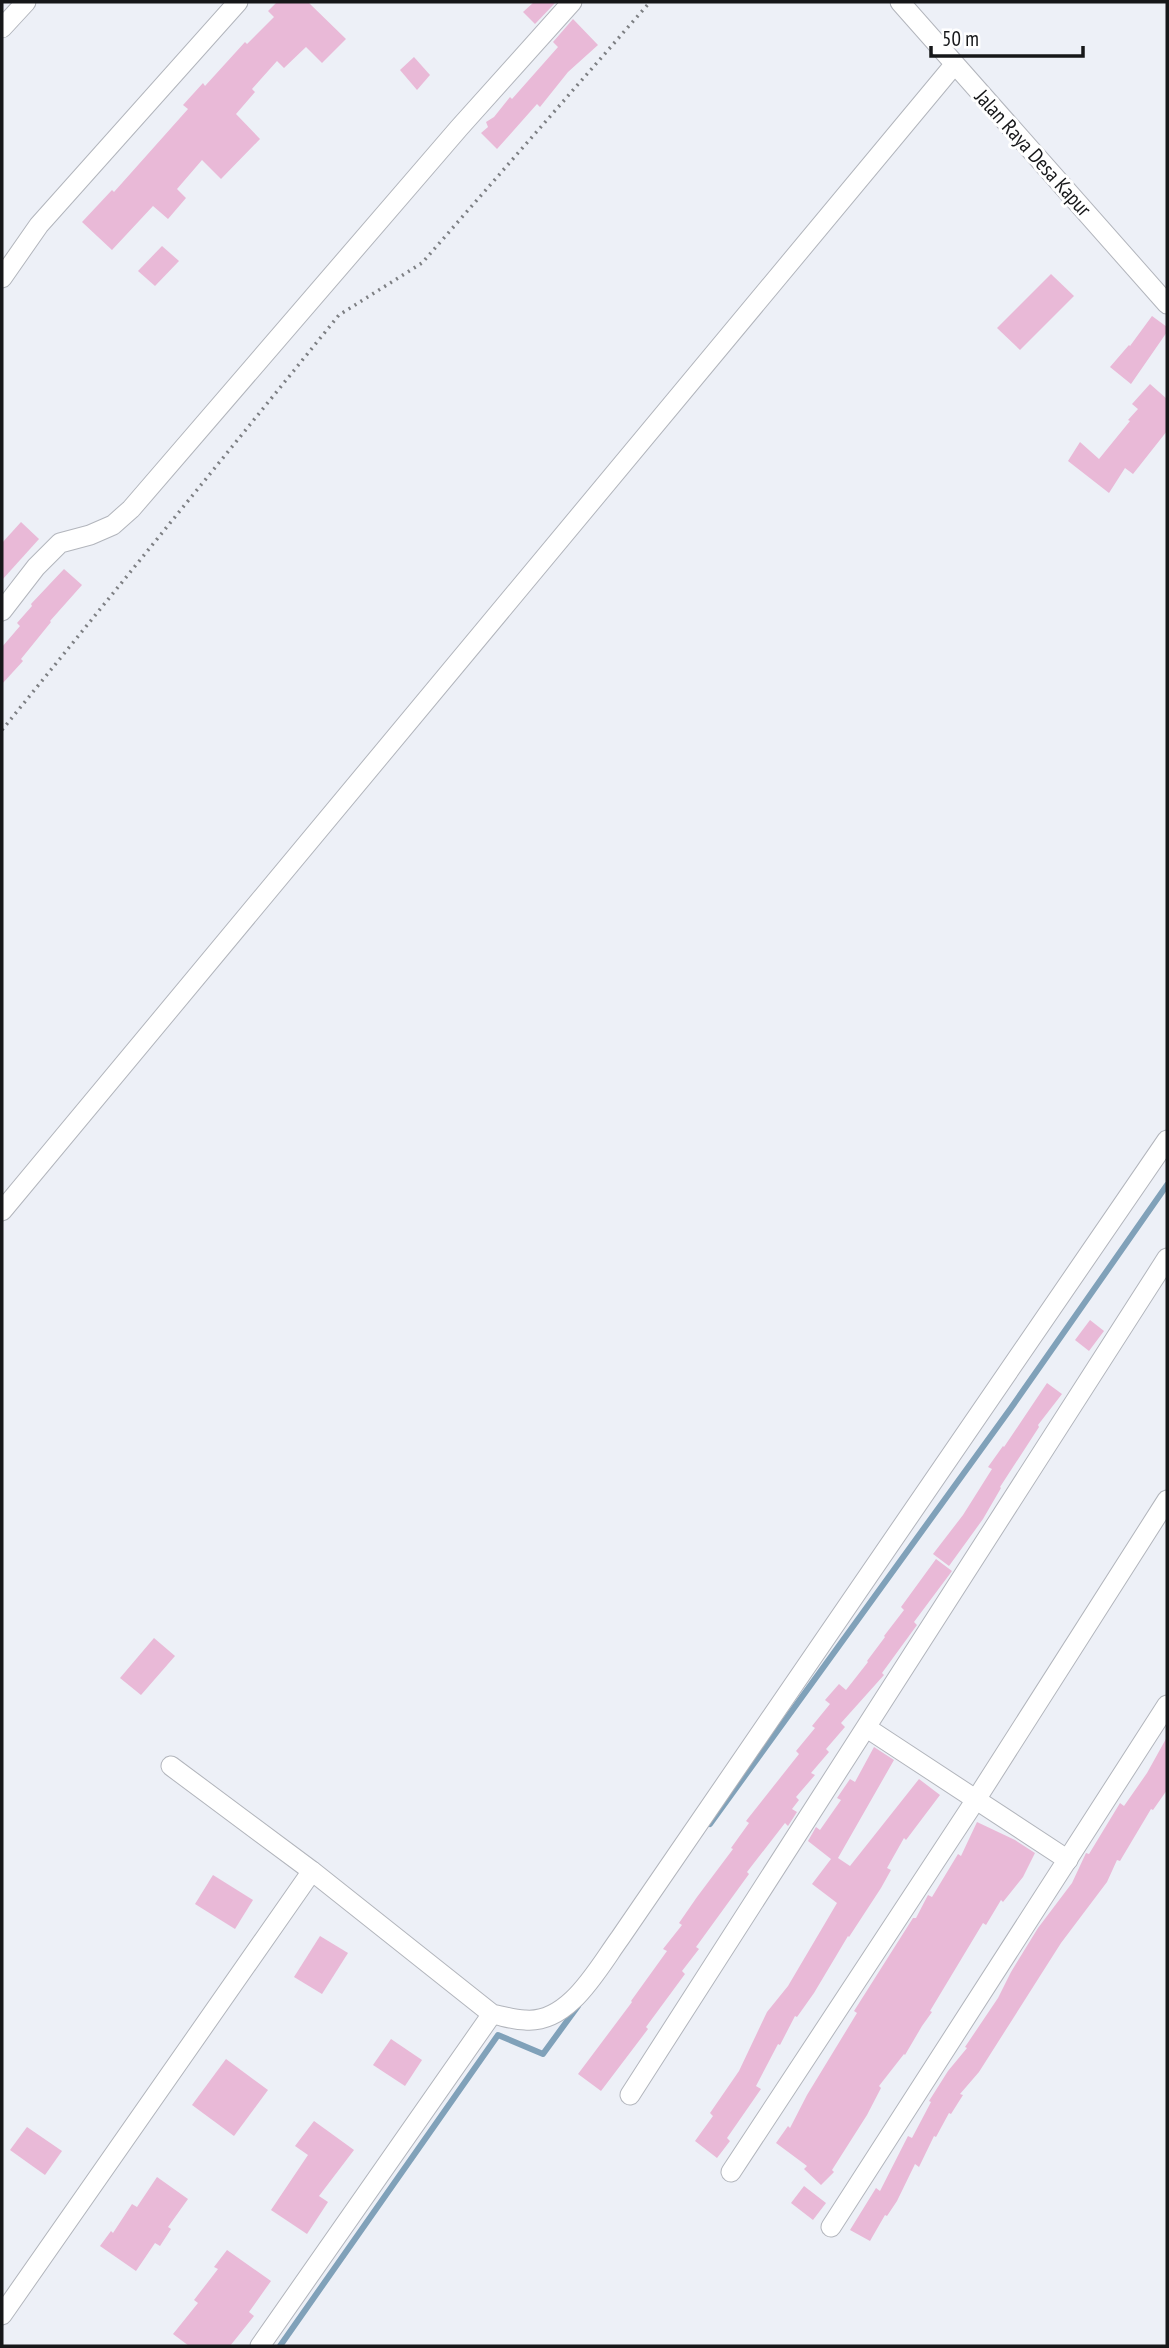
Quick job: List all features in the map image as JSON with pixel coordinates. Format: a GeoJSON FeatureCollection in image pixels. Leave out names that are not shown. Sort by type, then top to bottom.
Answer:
{"type":"FeatureCollection","features":[{"type":"Feature","properties":{"kind":"street"},"geometry":{"type":"LineString","coordinates":[[2,28],[26,2]]}},
{"type":"Feature","properties":{"kind":"street"},"geometry":{"type":"LineString","coordinates":[[2,278],[39,225],[239,2]]}},
{"type":"Feature","properties":{"kind":"street"},"geometry":{"type":"LineString","coordinates":[[2,611],[36,567],[60,543],[113,525],[131,509],[459,128],[572,2]]}},
{"type":"Feature","properties":{"kind":"street","name":"Jalan Raya Desa Kapur"},"geometry":{"type":"LineString","coordinates":[[900,2],[1167,304]]}},
{"type":"Feature","properties":{"kind":"street"},"geometry":{"type":"LineString","coordinates":[[2,1211],[954,65]]}},
{"type":"Feature","properties":{"kind":"street"},"geometry":{"type":"LineString","coordinates":[[171,1766],[312,1871],[492,2014],[526,2021],[544,2018],[580,1994],[1167,1140]]}},
{"type":"Feature","properties":{"kind":"street"},"geometry":{"type":"LineString","coordinates":[[630,2095],[1167,1258]]}},
{"type":"Feature","properties":{"kind":"street"},"geometry":{"type":"LineString","coordinates":[[730,2172],[977,1798],[1167,1500]]}},
{"type":"Feature","properties":{"kind":"street"},"geometry":{"type":"LineString","coordinates":[[831,2227],[1167,1705]]}},
{"type":"Feature","properties":{"kind":"street"},"geometry":{"type":"LineString","coordinates":[[867,1728],[1068,1860]]}},
{"type":"Feature","properties":{"kind":"street"},"geometry":{"type":"LineString","coordinates":[[2,2315],[312,1871]]}},
{"type":"Feature","properties":{"kind":"street"},"geometry":{"type":"LineString","coordinates":[[260,2346],[492,2014]]}},
{"type":"Feature","properties":{"kind":"path"},"geometry":{"type":"LineString","coordinates":[[2,730],[340,315],[422,263],[650,2]]}},
{"type":"Feature","properties":{"kind":"building"},"geometry":{"type":"Polygon","coordinates":[[[277,2],[308,2],[346,39],[322,63],[306,47],[284,68],[277,61],[252,89],[255,92],[236,114],[260,139],[221,179],[202,160],[177,189],[186,198],[168,219],[153,206],[112,250],[82,222],[112,190],[114,192],[188,109],[183,105],[203,83],[205,86],[245,42],[247,44],[274,17],[268,11],[277,2]]]}},
{"type":"Feature","properties":{"kind":"building"},"geometry":{"type":"Polygon","coordinates":[[[534,2],[556,2],[535,24],[523,12],[534,2]]]}},
{"type":"Feature","properties":{"kind":"building"},"geometry":{"type":"Polygon","coordinates":[[[573,19],[598,45],[568,72],[540,107],[537,104],[497,149],[481,133],[488,127],[486,122],[494,117],[510,97],[512,99],[558,47],[553,42],[573,19]]]}},
{"type":"Feature","properties":{"kind":"building"},"geometry":{"type":"Polygon","coordinates":[[[414,57],[430,75],[417,90],[400,70],[414,57]]]}},
{"type":"Feature","properties":{"kind":"building"},"geometry":{"type":"Polygon","coordinates":[[[162,246],[179,261],[155,286],[138,271],[162,246]]]}},
{"type":"Feature","properties":{"kind":"building"},"geometry":{"type":"Polygon","coordinates":[[[1051,274],[1074,296],[1020,350],[997,328],[1051,274]]]}},
{"type":"Feature","properties":{"kind":"building"},"geometry":{"type":"Polygon","coordinates":[[[1152,316],[1167,327],[1167,332],[1131,384],[1110,367],[1152,316]]]}},
{"type":"Feature","properties":{"kind":"building"},"geometry":{"type":"Polygon","coordinates":[[[1150,384],[1167,399],[1167,431],[1133,474],[1125,468],[1109,493],[1068,461],[1080,442],[1099,459],[1130,421],[1128,420],[1138,409],[1132,404],[1150,384]]]}},
{"type":"Feature","properties":{"kind":"building"},"geometry":{"type":"Polygon","coordinates":[[[21,522],[39,539],[2,580],[2,543],[21,522]]]}},
{"type":"Feature","properties":{"kind":"building"},"geometry":{"type":"Polygon","coordinates":[[[64,569],[82,585],[50,621],[21,659],[23,661],[2,684],[2,647],[20,626],[17,623],[31,604],[64,569]]]}},
{"type":"Feature","properties":{"kind":"building"},"geometry":{"type":"Polygon","coordinates":[[[1090,1320],[1104,1331],[1089,1351],[1075,1340],[1090,1320]]]}},
{"type":"Feature","properties":{"kind":"building"},"geometry":{"type":"Polygon","coordinates":[[[1047,1383],[1062,1394],[1038,1425],[983,1519],[949,1566],[933,1554],[963,1515],[992,1469],[988,1467],[1047,1383]]]}},
{"type":"Feature","properties":{"kind":"building"},"geometry":{"type":"Polygon","coordinates":[[[936,1559],[952,1571],[914,1622],[917,1625],[882,1673],[884,1675],[841,1723],[845,1727],[826,1749],[829,1752],[811,1773],[815,1775],[796,1797],[799,1800],[792,1809],[797,1812],[788,1826],[785,1823],[747,1872],[749,1874],[696,1947],[699,1949],[682,1971],[685,1974],[601,2091],[578,2074],[667,1951],[663,1949],[733,1849],[731,1848],[749,1823],[746,1821],[799,1754],[796,1751],[830,1704],[825,1700],[839,1684],[846,1690],[904,1610],[901,1607],[936,1559]]]}},
{"type":"Feature","properties":{"kind":"building"},"geometry":{"type":"Polygon","coordinates":[[[154,1638],[175,1656],[141,1695],[120,1678],[154,1638]]]}},
{"type":"Feature","properties":{"kind":"building"},"geometry":{"type":"Polygon","coordinates":[[[1167,1737],[1167,1790],[1153,1810],[1151,1809],[1120,1861],[1117,1860],[1107,1882],[1061,1943],[979,2072],[960,2094],[963,2095],[936,2137],[934,2136],[919,2167],[915,2164],[897,2201],[887,2216],[885,2215],[870,2241],[850,2230],[876,2188],[880,2191],[908,2136],[912,2138],[931,2102],[929,2101],[967,2048],[965,2047],[998,1998],[1038,1928],[1072,1883],[1086,1853],[1089,1854],[1120,1803],[1124,1806],[1167,1737]]]}},
{"type":"Feature","properties":{"kind":"building"},"geometry":{"type":"Polygon","coordinates":[[[874,1747],[894,1760],[838,1858],[850,1866],[919,1779],[940,1795],[906,1840],[904,1838],[887,1868],[891,1870],[881,1888],[814,1993],[797,2017],[795,2016],[756,2086],[761,2089],[727,2138],[730,2141],[717,2158],[695,2141],[713,2116],[710,2113],[739,2071],[767,2012],[788,1986],[837,1903],[812,1884],[831,1859],[808,1841],[816,1827],[820,1830],[841,1800],[837,1798],[850,1779],[855,1782],[874,1747]]]}},
{"type":"Feature","properties":{"kind":"building"},"geometry":{"type":"Polygon","coordinates":[[[977,1822],[1035,1853],[1023,1877],[1003,1902],[1001,1900],[986,1925],[983,1923],[905,2055],[879,2086],[881,2088],[867,2115],[832,2170],[834,2172],[821,2185],[804,2169],[807,2166],[776,2143],[788,2126],[790,2128],[857,2013],[854,2011],[913,1918],[916,1918],[928,1895],[932,1897],[958,1854],[961,1856],[977,1822]]]}},
{"type":"Feature","properties":{"kind":"building"},"geometry":{"type":"Polygon","coordinates":[[[213,1875],[253,1900],[235,1929],[195,1904],[213,1875]]]}},
{"type":"Feature","properties":{"kind":"building"},"geometry":{"type":"Polygon","coordinates":[[[320,1936],[348,1953],[322,1994],[294,1977],[320,1936]]]}},
{"type":"Feature","properties":{"kind":"building"},"geometry":{"type":"Polygon","coordinates":[[[391,2039],[422,2060],[405,2086],[373,2065],[391,2039]]]}},
{"type":"Feature","properties":{"kind":"building"},"geometry":{"type":"Polygon","coordinates":[[[226,2059],[268,2090],[234,2136],[192,2105],[226,2059]]]}},
{"type":"Feature","properties":{"kind":"building"},"geometry":{"type":"Polygon","coordinates":[[[314,2121],[354,2150],[319,2196],[328,2202],[307,2234],[271,2210],[308,2155],[295,2146],[314,2121]]]}},
{"type":"Feature","properties":{"kind":"building"},"geometry":{"type":"Polygon","coordinates":[[[27,2127],[62,2151],[45,2175],[10,2150],[27,2127]]]}},
{"type":"Feature","properties":{"kind":"building"},"geometry":{"type":"Polygon","coordinates":[[[157,2177],[188,2199],[168,2227],[171,2229],[160,2246],[155,2243],[136,2271],[100,2246],[111,2231],[113,2233],[132,2204],[137,2207],[157,2177]]]}},
{"type":"Feature","properties":{"kind":"building"},"geometry":{"type":"Polygon","coordinates":[[[804,2186],[826,2203],[813,2220],[791,2203],[804,2186]]]}},
{"type":"Feature","properties":{"kind":"building"},"geometry":{"type":"Polygon","coordinates":[[[227,2250],[271,2281],[249,2312],[254,2316],[230,2346],[189,2346],[173,2334],[198,2303],[194,2300],[218,2269],[214,2267],[227,2250]]]}},
{"type":"Feature","properties":{"kind":"waterway"},"geometry":{"type":"LineString","coordinates":[[710,1824],[1011,1408],[1167,1185]]}},
{"type":"Feature","properties":{"kind":"waterway"},"geometry":{"type":"LineString","coordinates":[[280,2346],[498,2035],[543,2054],[578,2006]]}}]}
